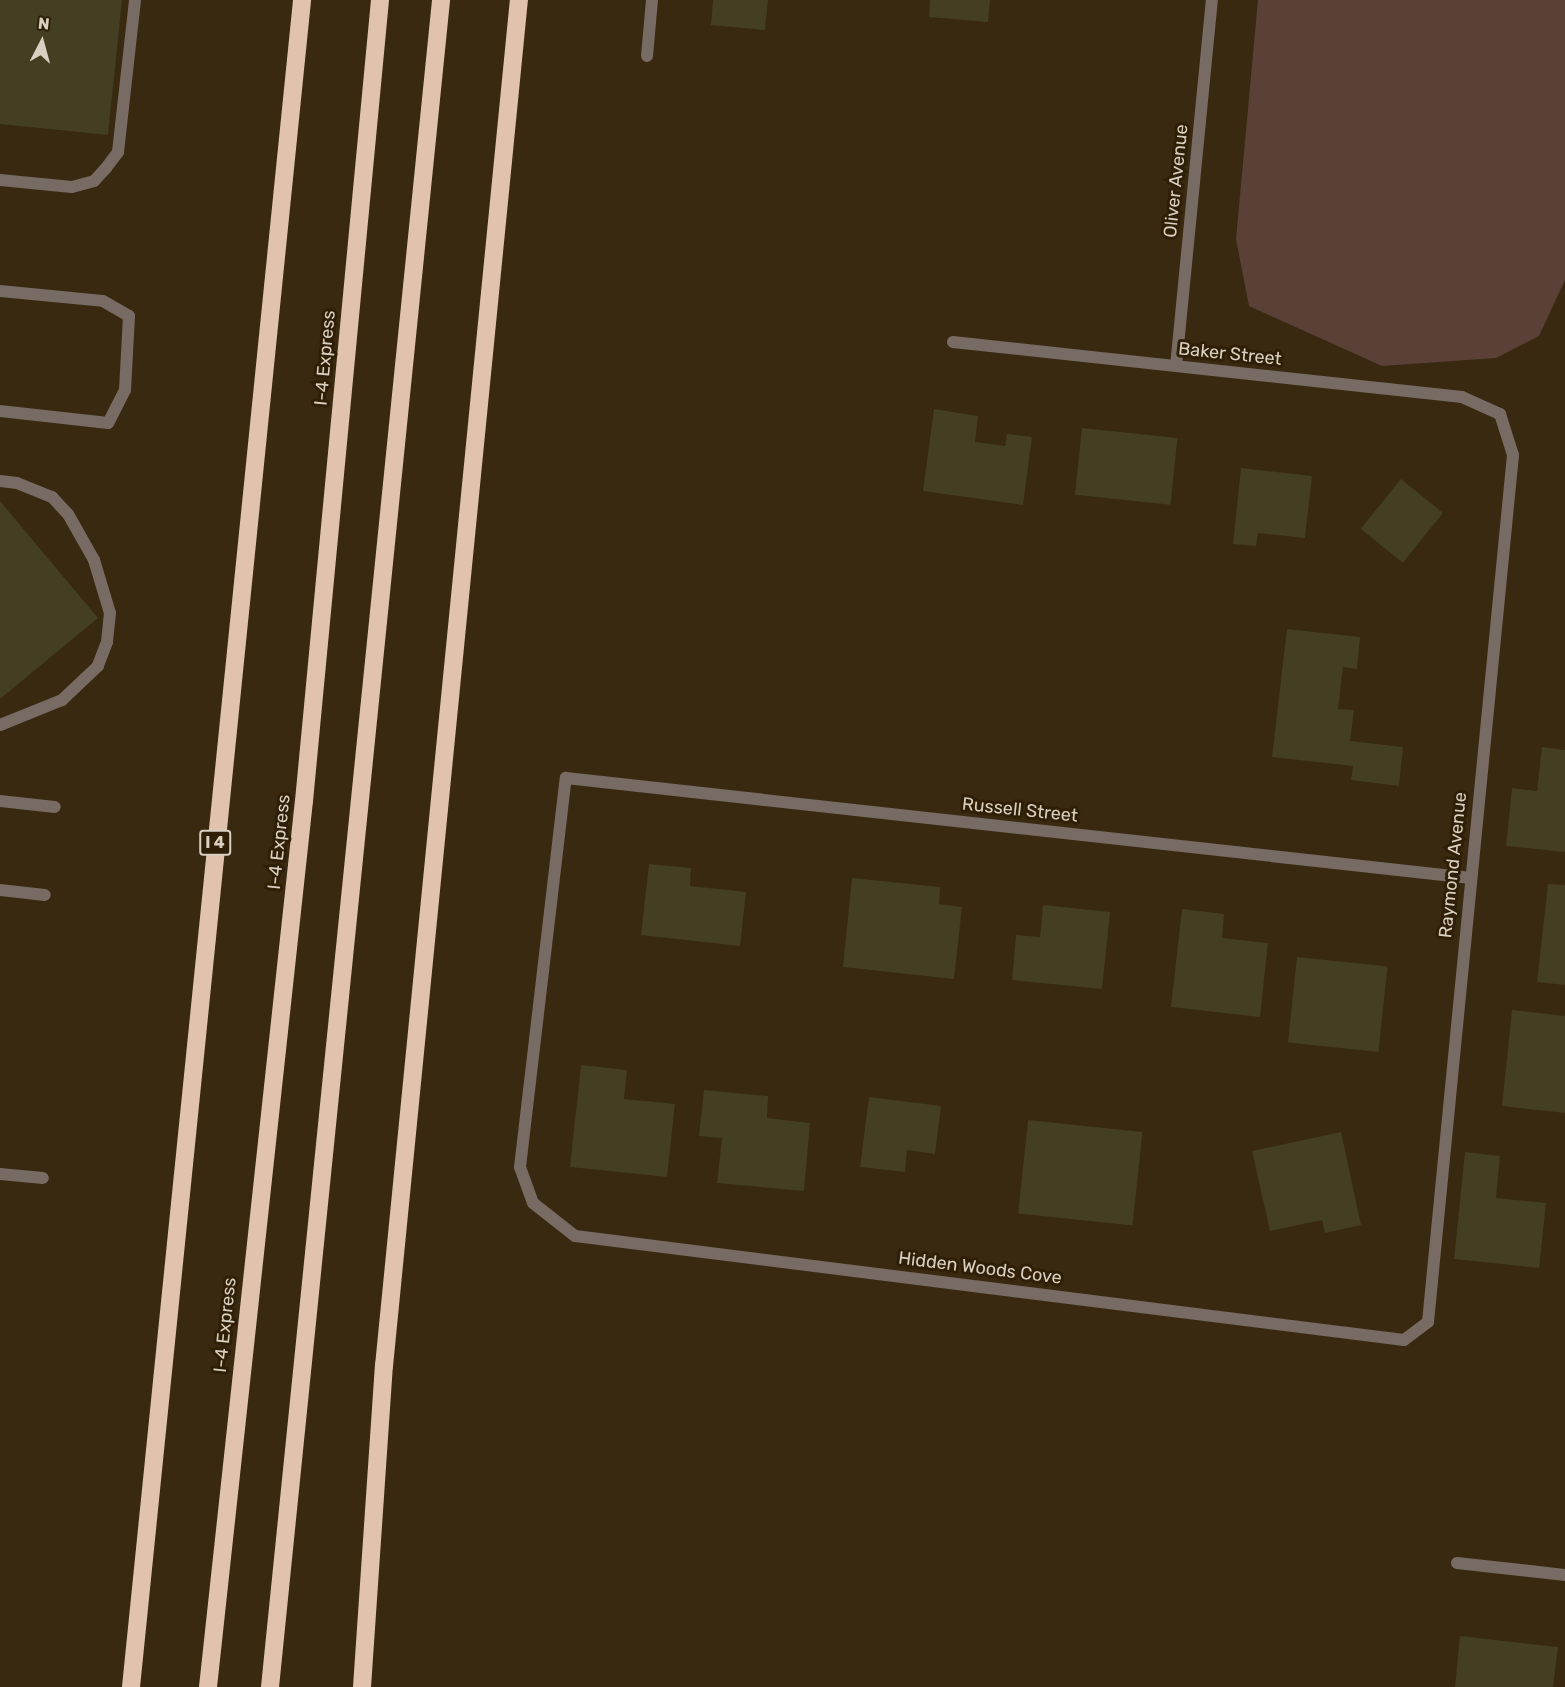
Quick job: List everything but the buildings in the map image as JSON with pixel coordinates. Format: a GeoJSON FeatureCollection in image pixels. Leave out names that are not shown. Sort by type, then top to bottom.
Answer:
{"type":"FeatureCollection","features":[{"type":"Feature","properties":{"kind":"highway","name":"I 4"},"geometry":{"type":"LineString","coordinates":[[131,1687],[302,0]]}},
{"type":"Feature","properties":{"kind":"highway","name":"I-4 Express"},"geometry":{"type":"LineString","coordinates":[[207,1687],[304,801],[380,0]]}},
{"type":"Feature","properties":{"kind":"highway"},"geometry":{"type":"LineString","coordinates":[[270,1687],[441,0]]}},
{"type":"Feature","properties":{"kind":"highway"},"geometry":{"type":"LineString","coordinates":[[362,1687],[384,1366],[519,0]]}},
{"type":"Feature","properties":{"kind":"street"},"geometry":{"type":"LineString","coordinates":[[5,180],[72,187],[94,181],[118,152],[135,0]]}},
{"type":"Feature","properties":{"kind":"street"},"geometry":{"type":"LineString","coordinates":[[647,56],[652,0]]}},
{"type":"Feature","properties":{"kind":"street","name":"Oliver Avenue"},"geometry":{"type":"LineString","coordinates":[[1176,366],[1212,0]]}},
{"type":"Feature","properties":{"kind":"street"},"geometry":{"type":"LineString","coordinates":[[0,291],[103,301],[129,316],[125,390],[108,423],[0,411]]}},
{"type":"Feature","properties":{"kind":"street","name":"Baker Street"},"geometry":{"type":"LineString","coordinates":[[953,342],[1462,397],[1500,414]]}},
{"type":"Feature","properties":{"kind":"street","name":"Raymond Avenue"},"geometry":{"type":"LineString","coordinates":[[1428,1322],[1513,454],[1500,414]]}},
{"type":"Feature","properties":{"kind":"street"},"geometry":{"type":"LineString","coordinates":[[0,481],[17,483],[52,497],[68,514],[94,560],[110,613],[107,642],[98,666],[62,700],[0,724]]}},
{"type":"Feature","properties":{"kind":"street","name":"Russell Street"},"geometry":{"type":"LineString","coordinates":[[533,1203],[520,1167],[566,778],[1470,878]]}},
{"type":"Feature","properties":{"kind":"street"},"geometry":{"type":"LineString","coordinates":[[0,801],[55,807]]}},
{"type":"Feature","properties":{"kind":"street"},"geometry":{"type":"LineString","coordinates":[[0,890],[45,895]]}},
{"type":"Feature","properties":{"kind":"street"},"geometry":{"type":"LineString","coordinates":[[0,1174],[43,1178]]}},
{"type":"Feature","properties":{"kind":"street","name":"Hidden Woods Cove"},"geometry":{"type":"LineString","coordinates":[[533,1203],[575,1236],[1404,1340],[1428,1322]]}},
{"type":"Feature","properties":{"kind":"street"},"geometry":{"type":"LineString","coordinates":[[1457,1563],[1565,1575]]}},
{"type":"Feature","properties":{"kind":"shaded area"},"geometry":{"type":"Polygon","coordinates":[[[1258,0],[1565,0],[1565,280],[1539,336],[1496,358],[1382,366],[1249,306],[1236,239],[1258,0]]]}}]}
